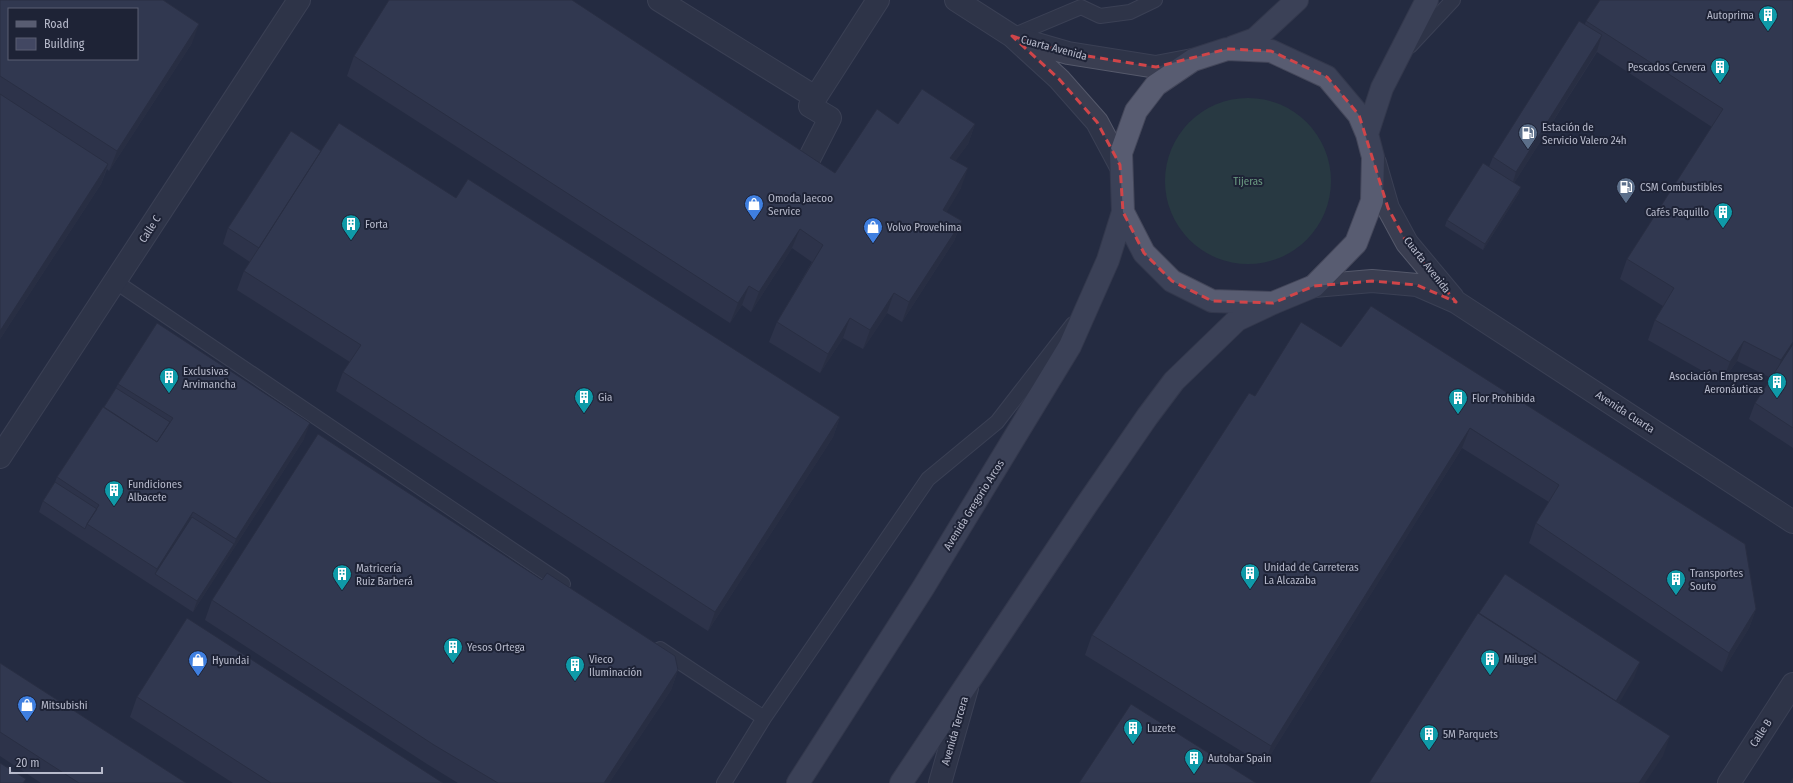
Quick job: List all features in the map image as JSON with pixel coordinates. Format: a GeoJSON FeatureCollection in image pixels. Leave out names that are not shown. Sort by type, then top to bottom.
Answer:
{"type":"FeatureCollection","features":[{"type":"Feature","properties":{"kind":"main road"},"geometry":{"type":"LineString","coordinates":[[1273,303],[1212,300],[1172,281],[1144,253],[1124,212],[1120,165],[1121,153],[1136,111],[1156,85],[1193,60],[1255,39],[1297,0]]}},
{"type":"Feature","properties":{"kind":"main road"},"geometry":{"type":"LineString","coordinates":[[1368,134],[1382,88],[1427,0]]}},
{"type":"Feature","properties":{"kind":"main road"},"geometry":{"type":"LineString","coordinates":[[901,783],[1147,417],[1174,382],[1237,320],[1314,286],[1356,243],[1372,201],[1373,158],[1368,134],[1359,115],[1327,77],[1271,50],[1227,49]]}},
{"type":"Feature","properties":{"kind":"main road","name":"Avenida Gregorio Arcos"},"geometry":{"type":"LineString","coordinates":[[798,783],[922,588],[1011,445],[1070,346],[1093,298],[1108,260],[1124,212]]}},
{"type":"Feature","properties":{"kind":"street","name":"Calle C"},"geometry":{"type":"LineString","coordinates":[[3,446],[116,282],[299,0]]}},
{"type":"Feature","properties":{"kind":"street"},"geometry":{"type":"LineString","coordinates":[[659,0],[815,97]]}},
{"type":"Feature","properties":{"kind":"street"},"geometry":{"type":"LineString","coordinates":[[807,163],[830,118],[810,106],[878,0]]}},
{"type":"Feature","properties":{"kind":"street"},"geometry":{"type":"LineString","coordinates":[[956,0],[1012,36]]}},
{"type":"Feature","properties":{"kind":"street","name":"Cuarta Avenida"},"geometry":{"type":"LineString","coordinates":[[1012,36],[1068,53],[1156,67],[1193,60]]}},
{"type":"Feature","properties":{"kind":"street","name":"Cuarta Avenida"},"geometry":{"type":"LineString","coordinates":[[1012,36],[1059,79],[1097,122],[1120,165]]}},
{"type":"Feature","properties":{"kind":"street","name":"Cuarta Avenida"},"geometry":{"type":"LineString","coordinates":[[1373,158],[1388,208],[1407,243],[1456,302]]}},
{"type":"Feature","properties":{"kind":"street","name":"Cuarta Avenida"},"geometry":{"type":"LineString","coordinates":[[1314,286],[1372,281],[1417,285],[1456,302]]}},
{"type":"Feature","properties":{"kind":"street","name":"Avenida Cuarta"},"geometry":{"type":"LineString","coordinates":[[1456,302],[1793,522]]}},
{"type":"Feature","properties":{"kind":"street","name":"Avenida Tercera"},"geometry":{"type":"LineString","coordinates":[[940,783],[970,679]]}},
{"type":"Feature","properties":{"kind":"street","name":"Calle B"},"geometry":{"type":"LineString","coordinates":[[1729,783],[1793,684]]}},
{"type":"Feature","properties":{"kind":"lane"},"geometry":{"type":"LineString","coordinates":[[1012,36],[1081,7],[1100,16],[1130,12],[1155,0]]}},
{"type":"Feature","properties":{"kind":"lane"},"geometry":{"type":"LineString","coordinates":[[1396,60],[1453,0]]}},
{"type":"Feature","properties":{"kind":"lane"},"geometry":{"type":"LineString","coordinates":[[116,282],[572,590]]}},
{"type":"Feature","properties":{"kind":"lane"},"geometry":{"type":"LineString","coordinates":[[724,783],[764,718],[928,479],[997,422],[1093,298]]}},
{"type":"Feature","properties":{"kind":"lane"},"geometry":{"type":"LineString","coordinates":[[652,643],[764,718]]}},
{"type":"Feature","properties":{"kind":"highlighted area"},"geometry":{"type":"Polygon","coordinates":[[[1012,36],[1068,53],[1156,67],[1227,49],[1271,51],[1327,77],[1359,115],[1388,208],[1407,243],[1456,302],[1417,285],[1372,281],[1314,286],[1273,303],[1212,301],[1172,281],[1144,253],[1123,212],[1120,165],[1097,122],[1059,79],[1012,36]]]}},
{"type":"Feature","properties":{"kind":"green space","name":"Tijeras"},"geometry":{"type":"Polygon","coordinates":[[[1240,98],[1256,98],[1272,101],[1287,107],[1307,122],[1322,142],[1325,149],[1330,165],[1330,197],[1325,213],[1322,220],[1307,240],[1287,255],[1272,261],[1256,264],[1240,264],[1224,261],[1209,255],[1189,240],[1184,234],[1174,220],[1168,205],[1165,189],[1165,173],[1168,157],[1174,142],[1189,122],[1195,117],[1209,107],[1224,101],[1240,98]]]}},
{"type":"Feature","properties":{"kind":"building"},"geometry":{"type":"Polygon","coordinates":[[[0,0],[163,0],[199,24],[117,151],[0,76],[0,0]]]}},
{"type":"Feature","properties":{"kind":"building"},"geometry":{"type":"Polygon","coordinates":[[[389,0],[572,0],[835,173],[877,109],[898,124],[922,89],[975,124],[950,158],[968,168],[943,210],[962,221],[909,302],[894,293],[870,330],[850,318],[828,354],[777,322],[823,245],[800,229],[759,292],[749,286],[738,303],[354,56],[389,0]]]}},
{"type":"Feature","properties":{"kind":"building"},"geometry":{"type":"Polygon","coordinates":[[[1600,0],[1793,0],[1793,342],[1781,360],[1744,341],[1730,362],[1655,320],[1674,288],[1627,259],[1723,109],[1586,21],[1600,0]]]}},
{"type":"Feature","properties":{"kind":"building"},"geometry":{"type":"Polygon","coordinates":[[[1579,21],[1602,35],[1516,172],[1493,157],[1579,21]]]}},
{"type":"Feature","properties":{"kind":"building"},"geometry":{"type":"Polygon","coordinates":[[[0,94],[108,164],[0,331],[0,94]]]}},
{"type":"Feature","properties":{"kind":"building","name":"Gia"},"geometry":{"type":"Polygon","coordinates":[[[339,123],[456,198],[468,179],[840,417],[715,612],[343,372],[361,345],[244,271],[339,123]]]}},
{"type":"Feature","properties":{"kind":"building"},"geometry":{"type":"Polygon","coordinates":[[[291,131],[321,151],[259,248],[228,228],[291,131]]]}},
{"type":"Feature","properties":{"kind":"building"},"geometry":{"type":"Polygon","coordinates":[[[1483,163],[1521,187],[1485,244],[1447,220],[1483,163]]]}},
{"type":"Feature","properties":{"kind":"building","name":"Unidad de Carreteras La Alcazaba"},"geometry":{"type":"Polygon","coordinates":[[[1371,306],[1745,544],[1756,609],[1729,653],[1536,523],[1559,485],[1470,428],[1271,746],[1092,635],[1249,393],[1255,396],[1301,322],[1341,347],[1371,306]]]}},
{"type":"Feature","properties":{"kind":"building"},"geometry":{"type":"Polygon","coordinates":[[[157,323],[310,423],[236,539],[193,512],[157,569],[87,524],[99,505],[57,477],[103,407],[157,442],[173,418],[118,384],[157,323]]]}},
{"type":"Feature","properties":{"kind":"building","name":"Asociación Empresas Aeronáuticas"},"geometry":{"type":"Polygon","coordinates":[[[1793,344],[1793,428],[1755,403],[1793,344]]]}},
{"type":"Feature","properties":{"kind":"building"},"geometry":{"type":"Polygon","coordinates":[[[116,388],[170,422],[157,442],[104,407],[116,388]]]}},
{"type":"Feature","properties":{"kind":"building"},"geometry":{"type":"Polygon","coordinates":[[[318,434],[542,580],[547,573],[675,656],[678,670],[604,783],[498,783],[434,745],[212,600],[318,434]]]}},
{"type":"Feature","properties":{"kind":"building"},"geometry":{"type":"Polygon","coordinates":[[[55,482],[97,509],[85,529],[43,501],[55,482]]]}},
{"type":"Feature","properties":{"kind":"building"},"geometry":{"type":"Polygon","coordinates":[[[192,517],[234,544],[197,601],[155,574],[192,517]]]}},
{"type":"Feature","properties":{"kind":"building"},"geometry":{"type":"Polygon","coordinates":[[[1505,574],[1640,662],[1616,701],[1479,613],[1505,574]]]}},
{"type":"Feature","properties":{"kind":"building","name":"Milugel"},"geometry":{"type":"Polygon","coordinates":[[[1478,613],[1670,736],[1639,783],[1369,783],[1478,613]]]}},
{"type":"Feature","properties":{"kind":"building","name":"Hyundai"},"geometry":{"type":"Polygon","coordinates":[[[187,618],[443,783],[271,783],[137,697],[187,618]]]}},
{"type":"Feature","properties":{"kind":"building"},"geometry":{"type":"Polygon","coordinates":[[[0,663],[186,783],[79,783],[0,732],[0,663]]]}},
{"type":"Feature","properties":{"kind":"building"},"geometry":{"type":"Polygon","coordinates":[[[1131,704],[1256,783],[1079,783],[1131,704]]]}},
{"type":"Feature","properties":{"kind":"building"},"geometry":{"type":"Polygon","coordinates":[[[0,763],[26,779],[23,783],[0,783],[0,763]]]}},
{"type":"Feature","properties":{"kind":"place","name":"Autoprima"},"geometry":{"type":"Point","coordinates":[1768,32]}},
{"type":"Feature","properties":{"kind":"place","name":"Pescados Cervera"},"geometry":{"type":"Point","coordinates":[1720,84]}},
{"type":"Feature","properties":{"kind":"place","name":"Estación de Servicio Valero 24h"},"geometry":{"type":"Point","coordinates":[1528,150]}},
{"type":"Feature","properties":{"kind":"place","name":"CSM Combustibles"},"geometry":{"type":"Point","coordinates":[1626,204]}},
{"type":"Feature","properties":{"kind":"place","name":"Omoda Jaecoo Service"},"geometry":{"type":"Point","coordinates":[754,221]}},
{"type":"Feature","properties":{"kind":"place","name":"Cafés Paquillo"},"geometry":{"type":"Point","coordinates":[1723,229]}},
{"type":"Feature","properties":{"kind":"place","name":"Forta"},"geometry":{"type":"Point","coordinates":[351,241]}},
{"type":"Feature","properties":{"kind":"place","name":"Volvo Provehima"},"geometry":{"type":"Point","coordinates":[873,244]}},
{"type":"Feature","properties":{"kind":"place","name":"Exclusivas Arvimancha"},"geometry":{"type":"Point","coordinates":[169,394]}},
{"type":"Feature","properties":{"kind":"place","name":"Asociación Empresas Aeronáuticas"},"geometry":{"type":"Point","coordinates":[1777,399]}},
{"type":"Feature","properties":{"kind":"place","name":"Gia"},"geometry":{"type":"Point","coordinates":[584,414]}},
{"type":"Feature","properties":{"kind":"place","name":"Flor Prohibida"},"geometry":{"type":"Point","coordinates":[1458,415]}},
{"type":"Feature","properties":{"kind":"place","name":"Fundiciones Albacete"},"geometry":{"type":"Point","coordinates":[114,507]}},
{"type":"Feature","properties":{"kind":"place","name":"Unidad de Carreteras La Alcazaba"},"geometry":{"type":"Point","coordinates":[1250,590]}},
{"type":"Feature","properties":{"kind":"place","name":"Matricería Ruiz Barberá"},"geometry":{"type":"Point","coordinates":[342,591]}},
{"type":"Feature","properties":{"kind":"place","name":"Transportes Souto"},"geometry":{"type":"Point","coordinates":[1676,596]}},
{"type":"Feature","properties":{"kind":"place","name":"Yesos Ortega"},"geometry":{"type":"Point","coordinates":[453,664]}},
{"type":"Feature","properties":{"kind":"place","name":"Milugel"},"geometry":{"type":"Point","coordinates":[1490,676]}},
{"type":"Feature","properties":{"kind":"place","name":"Hyundai"},"geometry":{"type":"Point","coordinates":[198,677]}},
{"type":"Feature","properties":{"kind":"place","name":"Vieco Iluminación"},"geometry":{"type":"Point","coordinates":[575,682]}},
{"type":"Feature","properties":{"kind":"place","name":"Mitsubishi"},"geometry":{"type":"Point","coordinates":[27,722]}},
{"type":"Feature","properties":{"kind":"place","name":"Luzete"},"geometry":{"type":"Point","coordinates":[1133,745]}},
{"type":"Feature","properties":{"kind":"place","name":"5M Parquets"},"geometry":{"type":"Point","coordinates":[1429,751]}},
{"type":"Feature","properties":{"kind":"place","name":"Autobar Spain"},"geometry":{"type":"Point","coordinates":[1194,775]}}]}
